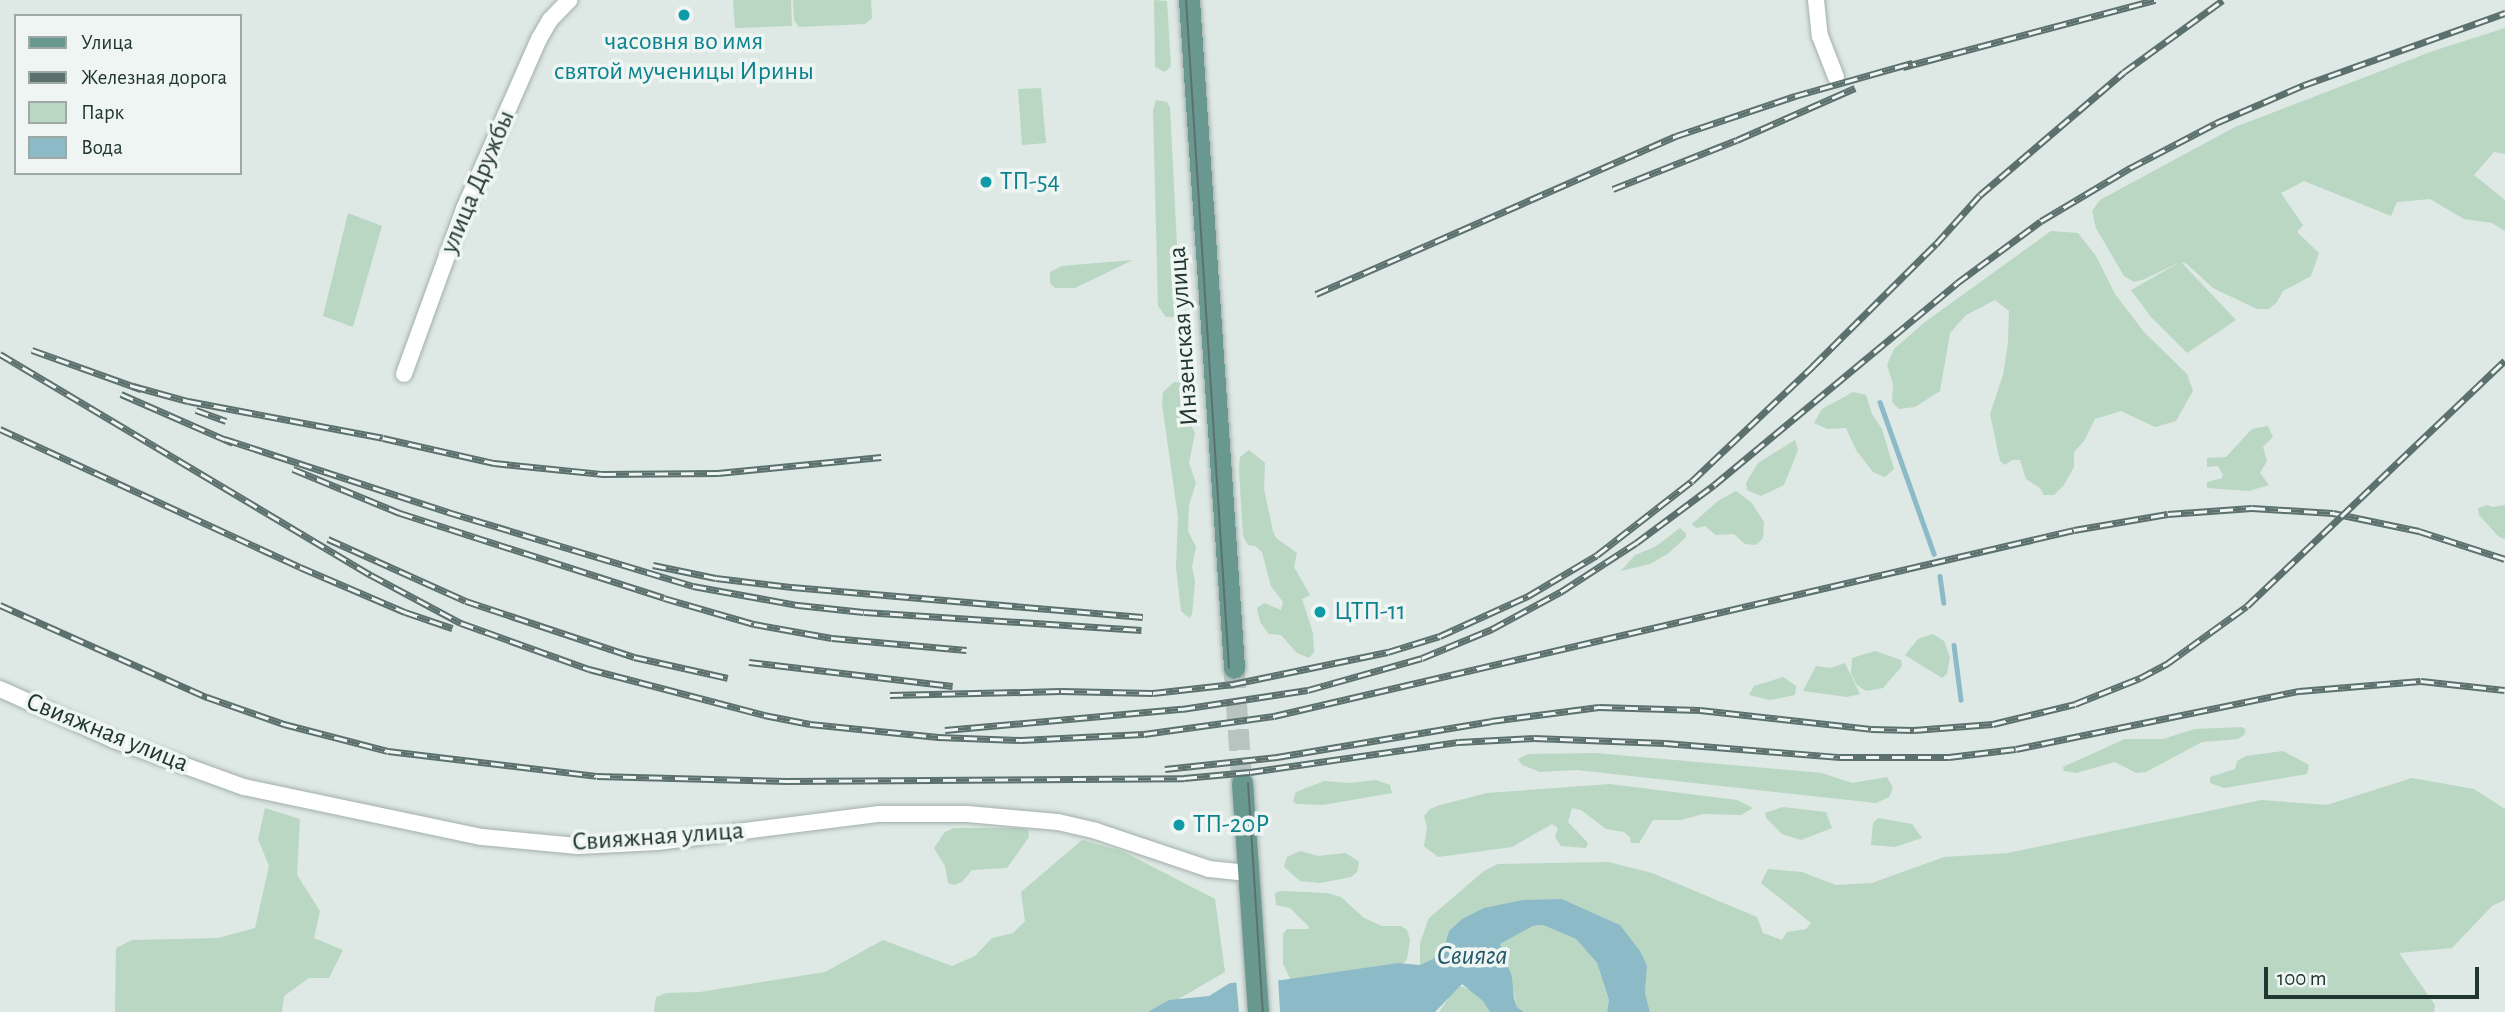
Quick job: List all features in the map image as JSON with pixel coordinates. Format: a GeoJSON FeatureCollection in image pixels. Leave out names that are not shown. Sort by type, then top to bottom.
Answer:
{"type":"FeatureCollection","features":[{"type":"Feature","properties":{"kind":"main road","name":"Инзенская улица"},"geometry":{"type":"LineString","coordinates":[[1189,0],[1234,667]]}},
{"type":"Feature","properties":{"kind":"main road"},"geometry":{"type":"LineString","coordinates":[[1242,783],[1258,1012]]}},
{"type":"Feature","properties":{"kind":"street","name":"улица Дружбы"},"geometry":{"type":"LineString","coordinates":[[404,374],[464,208],[539,39],[550,20],[569,0]]}},
{"type":"Feature","properties":{"kind":"street"},"geometry":{"type":"LineString","coordinates":[[1816,0],[1820,36],[1836,77]]}},
{"type":"Feature","properties":{"kind":"street","name":"Свияжная улица"},"geometry":{"type":"LineString","coordinates":[[0,689],[114,740],[244,787],[482,837],[578,846],[657,842],[879,814],[967,814],[1058,822],[1096,831],[1209,869],[1248,873]]}},
{"type":"Feature","properties":{"kind":"green space"},"geometry":{"type":"Polygon","coordinates":[[[733,0],[791,0],[792,26],[735,28],[733,0]]]}},
{"type":"Feature","properties":{"kind":"green space"},"geometry":{"type":"Polygon","coordinates":[[[793,0],[871,0],[872,18],[865,24],[799,27],[794,20],[793,0]]]}},
{"type":"Feature","properties":{"kind":"green space"},"geometry":{"type":"Polygon","coordinates":[[[1154,0],[1167,1],[1171,66],[1165,72],[1155,67],[1154,0]]]}},
{"type":"Feature","properties":{"kind":"green space"},"geometry":{"type":"Polygon","coordinates":[[[2505,28],[2505,154],[2494,152],[2474,175],[2505,200],[2505,231],[2492,223],[2464,219],[2430,199],[2397,202],[2391,216],[2304,181],[2281,193],[2303,225],[2297,232],[2319,253],[2311,276],[2283,291],[2269,309],[2257,309],[2213,288],[2187,264],[2181,262],[2236,320],[2187,353],[2151,317],[2131,290],[2180,262],[2134,282],[2124,276],[2096,228],[2092,211],[2100,200],[2235,127],[2433,51],[2505,28]]]}},
{"type":"Feature","properties":{"kind":"green space"},"geometry":{"type":"Polygon","coordinates":[[[1041,88],[1046,143],[1022,145],[1018,89],[1041,88]]]}},
{"type":"Feature","properties":{"kind":"green space"},"geometry":{"type":"Polygon","coordinates":[[[1156,100],[1167,102],[1170,108],[1180,304],[1174,317],[1166,317],[1158,306],[1153,110],[1156,100]]]}},
{"type":"Feature","properties":{"kind":"green space"},"geometry":{"type":"Polygon","coordinates":[[[348,213],[382,226],[353,327],[323,316],[348,213]]]}},
{"type":"Feature","properties":{"kind":"green space"},"geometry":{"type":"Polygon","coordinates":[[[2051,231],[2078,233],[2096,256],[2115,294],[2144,332],[2187,374],[2193,391],[2176,421],[2155,427],[2121,411],[2095,419],[2084,441],[2074,452],[2074,467],[2064,485],[2054,495],[2044,495],[2040,488],[2026,479],[2020,460],[2012,460],[2005,465],[2000,461],[1990,414],[2003,375],[2009,311],[1995,300],[1966,315],[1950,333],[1940,391],[1915,407],[1899,409],[1892,402],[1893,384],[1887,365],[1894,349],[1925,322],[2051,231]]]}},
{"type":"Feature","properties":{"kind":"green space"},"geometry":{"type":"Polygon","coordinates":[[[1133,260],[1075,288],[1055,288],[1050,283],[1050,272],[1062,266],[1133,260]]]}},
{"type":"Feature","properties":{"kind":"green space"},"geometry":{"type":"Polygon","coordinates":[[[1174,382],[1183,383],[1190,390],[1188,419],[1195,433],[1189,463],[1196,483],[1189,505],[1188,531],[1196,547],[1192,567],[1195,581],[1192,615],[1189,618],[1181,611],[1176,567],[1178,517],[1162,404],[1163,392],[1174,382]]]}},
{"type":"Feature","properties":{"kind":"green space"},"geometry":{"type":"Polygon","coordinates":[[[1853,392],[1866,395],[1872,414],[1882,429],[1894,469],[1885,477],[1873,472],[1856,450],[1846,428],[1827,429],[1814,423],[1822,409],[1853,392]]]}},
{"type":"Feature","properties":{"kind":"green space"},"geometry":{"type":"Polygon","coordinates":[[[2268,426],[2273,437],[2263,447],[2267,461],[2260,473],[2269,485],[2249,491],[2207,488],[2207,482],[2222,478],[2223,475],[2218,466],[2207,467],[2207,458],[2226,457],[2252,429],[2268,426]]]}},
{"type":"Feature","properties":{"kind":"green space"},"geometry":{"type":"Polygon","coordinates":[[[1795,440],[1798,450],[1784,485],[1761,496],[1747,490],[1746,483],[1758,463],[1795,440]]]}},
{"type":"Feature","properties":{"kind":"green space"},"geometry":{"type":"Polygon","coordinates":[[[1249,450],[1265,463],[1264,489],[1273,531],[1276,538],[1297,553],[1294,567],[1310,595],[1302,599],[1313,633],[1314,652],[1309,658],[1297,653],[1281,635],[1269,634],[1260,622],[1257,608],[1264,603],[1281,610],[1283,602],[1271,586],[1262,552],[1255,546],[1248,545],[1243,536],[1239,469],[1240,457],[1249,450]]]}},
{"type":"Feature","properties":{"kind":"green space"},"geometry":{"type":"Polygon","coordinates":[[[1736,491],[1751,502],[1764,522],[1763,538],[1756,545],[1745,544],[1734,534],[1716,535],[1705,526],[1696,528],[1692,524],[1718,501],[1736,491]]]}},
{"type":"Feature","properties":{"kind":"green space"},"geometry":{"type":"Polygon","coordinates":[[[2505,505],[2505,539],[2499,537],[2479,515],[2478,508],[2505,505]]]}},
{"type":"Feature","properties":{"kind":"green space"},"geometry":{"type":"Polygon","coordinates":[[[1680,528],[1686,533],[1686,537],[1669,553],[1650,564],[1621,571],[1635,555],[1655,547],[1680,528]]]}},
{"type":"Feature","properties":{"kind":"green space"},"geometry":{"type":"Polygon","coordinates":[[[1933,634],[1944,641],[1950,657],[1947,674],[1942,678],[1905,655],[1918,639],[1933,634]]]}},
{"type":"Feature","properties":{"kind":"green space"},"geometry":{"type":"Polygon","coordinates":[[[1875,651],[1901,660],[1902,666],[1883,688],[1866,691],[1857,685],[1851,674],[1852,658],[1875,651]]]}},
{"type":"Feature","properties":{"kind":"green space"},"geometry":{"type":"Polygon","coordinates":[[[1845,663],[1860,694],[1847,697],[1803,691],[1816,666],[1830,668],[1845,663]]]}},
{"type":"Feature","properties":{"kind":"green space"},"geometry":{"type":"Polygon","coordinates":[[[1783,677],[1796,686],[1795,695],[1770,700],[1749,695],[1754,686],[1783,677]]]}},
{"type":"Feature","properties":{"kind":"green space"},"geometry":{"type":"Polygon","coordinates":[[[2242,727],[2246,730],[2238,739],[2202,742],[2146,772],[2136,773],[2115,762],[2076,773],[2064,771],[2063,767],[2125,739],[2163,739],[2194,729],[2242,727]]]}},
{"type":"Feature","properties":{"kind":"green space"},"geometry":{"type":"Polygon","coordinates":[[[2283,751],[2309,765],[2307,774],[2224,788],[2210,783],[2210,777],[2235,769],[2237,761],[2246,756],[2283,751]]]}},
{"type":"Feature","properties":{"kind":"green space"},"geometry":{"type":"Polygon","coordinates":[[[1595,753],[1822,773],[1852,783],[1887,777],[1893,788],[1889,797],[1876,803],[1577,770],[1540,772],[1522,765],[1518,759],[1529,754],[1595,753]]]}},
{"type":"Feature","properties":{"kind":"green space"},"geometry":{"type":"Polygon","coordinates":[[[2412,778],[2474,789],[2505,809],[2505,900],[2492,906],[2452,948],[2399,953],[2435,1005],[2434,1012],[1650,1012],[1645,993],[1647,966],[1620,925],[1562,899],[1462,919],[1449,931],[1445,944],[1433,960],[1420,965],[1420,943],[1429,918],[1484,871],[1498,864],[1608,862],[1652,873],[1757,917],[1763,933],[1782,940],[1787,932],[1806,929],[1811,923],[1761,883],[1768,869],[1802,872],[1836,885],[1872,883],[1944,857],[2008,853],[2261,800],[2327,805],[2412,778]]]}},
{"type":"Feature","properties":{"kind":"green space"},"geometry":{"type":"Polygon","coordinates":[[[1376,780],[1390,785],[1392,793],[1323,805],[1296,804],[1293,801],[1296,792],[1324,781],[1349,783],[1376,780]]]}},
{"type":"Feature","properties":{"kind":"green space"},"geometry":{"type":"Polygon","coordinates":[[[1610,784],[1737,800],[1753,808],[1741,815],[1703,814],[1681,820],[1653,820],[1639,843],[1631,843],[1630,837],[1624,832],[1606,829],[1581,810],[1572,808],[1568,822],[1588,843],[1586,848],[1561,846],[1555,837],[1558,828],[1552,824],[1512,847],[1438,857],[1424,846],[1427,828],[1424,816],[1430,809],[1440,805],[1487,793],[1610,784]]]}},
{"type":"Feature","properties":{"kind":"green space"},"geometry":{"type":"Polygon","coordinates":[[[1783,807],[1826,812],[1832,828],[1801,840],[1782,834],[1766,818],[1765,813],[1783,807]]]}},
{"type":"Feature","properties":{"kind":"green space"},"geometry":{"type":"Polygon","coordinates":[[[265,808],[300,819],[297,875],[320,911],[314,938],[343,950],[329,978],[309,978],[284,996],[282,1012],[115,1012],[116,948],[132,940],[218,938],[255,928],[269,866],[258,839],[265,808]]]}},
{"type":"Feature","properties":{"kind":"green space"},"geometry":{"type":"Polygon","coordinates":[[[1878,818],[1912,824],[1922,838],[1895,847],[1871,845],[1873,823],[1878,818]]]}},
{"type":"Feature","properties":{"kind":"green space"},"geometry":{"type":"Polygon","coordinates":[[[954,828],[1022,828],[1028,830],[1029,837],[1007,868],[972,870],[962,882],[954,885],[948,883],[945,866],[934,848],[945,832],[954,828]]]}},
{"type":"Feature","properties":{"kind":"green space"},"geometry":{"type":"Polygon","coordinates":[[[1082,840],[1122,851],[1215,899],[1225,972],[1156,1012],[654,1012],[656,997],[666,993],[700,992],[825,972],[883,940],[952,966],[975,956],[992,938],[1013,933],[1025,921],[1021,892],[1082,840]]]}},
{"type":"Feature","properties":{"kind":"green space"},"geometry":{"type":"Polygon","coordinates":[[[1300,851],[1318,856],[1346,853],[1359,862],[1357,872],[1351,877],[1320,883],[1300,881],[1284,867],[1287,857],[1300,851]]]}},
{"type":"Feature","properties":{"kind":"green space"},"geometry":{"type":"Polygon","coordinates":[[[1275,893],[1327,893],[1341,897],[1364,918],[1382,926],[1401,926],[1407,930],[1410,940],[1407,959],[1401,966],[1291,980],[1283,964],[1283,934],[1287,929],[1309,927],[1290,908],[1276,905],[1275,893]]]}},
{"type":"Feature","properties":{"kind":"green space"},"geometry":{"type":"Polygon","coordinates":[[[1543,925],[1576,939],[1597,963],[1609,1000],[1607,1012],[1524,1012],[1517,1007],[1507,960],[1500,944],[1533,926],[1543,925]]]}},
{"type":"Feature","properties":{"kind":"green space"},"geometry":{"type":"Polygon","coordinates":[[[1461,986],[1483,996],[1493,1012],[1439,1012],[1454,990],[1461,986]]]}},
{"type":"Feature","properties":{"kind":"water","name":"Свияга"},"geometry":{"type":"Polygon","coordinates":[[[1562,899],[1620,925],[1640,951],[1647,966],[1645,993],[1650,1012],[1607,1012],[1609,1000],[1597,963],[1576,939],[1543,925],[1533,926],[1500,944],[1512,977],[1517,1007],[1524,1012],[1490,1012],[1483,1001],[1462,984],[1435,1012],[1148,1012],[1169,1000],[1209,996],[1230,983],[1282,980],[1398,963],[1420,965],[1433,959],[1445,944],[1449,931],[1462,919],[1484,908],[1523,900],[1562,899]]]}},
{"type":"Feature","properties":{"kind":"pier"},"geometry":{"type":"Polygon","coordinates":[[[1278,977],[1280,1012],[1239,1012],[1236,979],[1278,977]]]}},
{"type":"Feature","properties":{"kind":"waterway"},"geometry":{"type":"LineString","coordinates":[[1880,402],[1934,554]]}},
{"type":"Feature","properties":{"kind":"waterway"},"geometry":{"type":"LineString","coordinates":[[1940,576],[1944,603]]}},
{"type":"Feature","properties":{"kind":"waterway"},"geometry":{"type":"LineString","coordinates":[[1954,645],[1961,700]]}},
{"type":"Feature","properties":{"kind":"tunnel"},"geometry":{"type":"LineString","coordinates":[[1234,667],[1242,783]]}},
{"type":"Feature","properties":{"kind":"tram line"},"geometry":{"type":"LineString","coordinates":[[1186,0],[1229,668]]}},
{"type":"Feature","properties":{"kind":"tram line"},"geometry":{"type":"LineString","coordinates":[[1248,783],[1263,1012]]}},
{"type":"Feature","properties":{"kind":"railway"},"geometry":{"type":"LineString","coordinates":[[1903,67],[2155,0]]}},
{"type":"Feature","properties":{"kind":"railway"},"geometry":{"type":"LineString","coordinates":[[890,695],[1061,691],[1153,693],[1233,684],[1388,652],[1440,636],[1528,596],[1597,555],[1692,481],[1936,244],[1980,195],[2124,72],[2223,0]]}},
{"type":"Feature","properties":{"kind":"railway"},"geometry":{"type":"LineString","coordinates":[[945,730],[1182,709],[1308,690],[1422,658],[1492,629],[1562,591],[1636,543],[1714,485],[1957,283],[2041,221],[2130,168],[2216,123],[2304,85],[2505,13]]}},
{"type":"Feature","properties":{"kind":"railway"},"geometry":{"type":"LineString","coordinates":[[1316,294],[1676,136],[1795,96],[1912,63]]}},
{"type":"Feature","properties":{"kind":"railway"},"geometry":{"type":"LineString","coordinates":[[1613,189],[1737,140],[1855,88]]}},
{"type":"Feature","properties":{"kind":"railway"},"geometry":{"type":"LineString","coordinates":[[32,350],[141,389]]}},
{"type":"Feature","properties":{"kind":"railway"},"geometry":{"type":"LineString","coordinates":[[0,354],[371,575],[461,623],[589,669],[764,715],[810,724],[938,737],[1021,740],[1144,734],[1274,716],[2074,530],[2168,514],[2252,508],[2333,513],[2419,531],[2505,559]]}},
{"type":"Feature","properties":{"kind":"railway"},"geometry":{"type":"LineString","coordinates":[[1165,769],[1277,757],[1491,721],[1599,707],[1700,710],[1871,729],[1914,730],[1993,724],[2075,704],[2140,678],[2168,663],[2247,606],[2505,360]]}},
{"type":"Feature","properties":{"kind":"railway"},"geometry":{"type":"LineString","coordinates":[[133,386],[188,401],[383,438],[494,463],[603,474],[718,473],[881,457]]}},
{"type":"Feature","properties":{"kind":"railway"},"geometry":{"type":"LineString","coordinates":[[121,394],[233,443]]}},
{"type":"Feature","properties":{"kind":"railway"},"geometry":{"type":"LineString","coordinates":[[196,410],[226,421]]}},
{"type":"Feature","properties":{"kind":"railway"},"geometry":{"type":"LineString","coordinates":[[0,429],[300,567],[405,612],[452,628]]}},
{"type":"Feature","properties":{"kind":"railway"},"geometry":{"type":"LineString","coordinates":[[225,439],[448,512],[693,586],[798,605],[864,612],[1141,630]]}},
{"type":"Feature","properties":{"kind":"railway"},"geometry":{"type":"LineString","coordinates":[[293,469],[400,513],[664,598],[754,624],[832,638],[966,650]]}},
{"type":"Feature","properties":{"kind":"railway"},"geometry":{"type":"LineString","coordinates":[[328,539],[466,601],[634,657],[728,678]]}},
{"type":"Feature","properties":{"kind":"railway"},"geometry":{"type":"LineString","coordinates":[[653,565],[716,578],[792,587],[1143,617]]}},
{"type":"Feature","properties":{"kind":"railway"},"geometry":{"type":"LineString","coordinates":[[0,605],[207,697],[284,724],[388,751],[597,776],[787,781],[1184,778],[1250,772],[1459,742],[1534,738],[1665,743],[1840,757],[1949,757],[2016,749],[2299,691],[2421,681],[2505,690]]}},
{"type":"Feature","properties":{"kind":"railway"},"geometry":{"type":"LineString","coordinates":[[749,662],[953,686]]}},
{"type":"Feature","properties":{"kind":"place","name":"часовня во имя святой мученицы Ирины"},"geometry":{"type":"Point","coordinates":[684,15]}},
{"type":"Feature","properties":{"kind":"place","name":"ТП-54"},"geometry":{"type":"Point","coordinates":[986,182]}},
{"type":"Feature","properties":{"kind":"place","name":"ЦТП-11"},"geometry":{"type":"Point","coordinates":[1320,612]}},
{"type":"Feature","properties":{"kind":"place","name":"ТП-20Р"},"geometry":{"type":"Point","coordinates":[1179,825]}}]}
